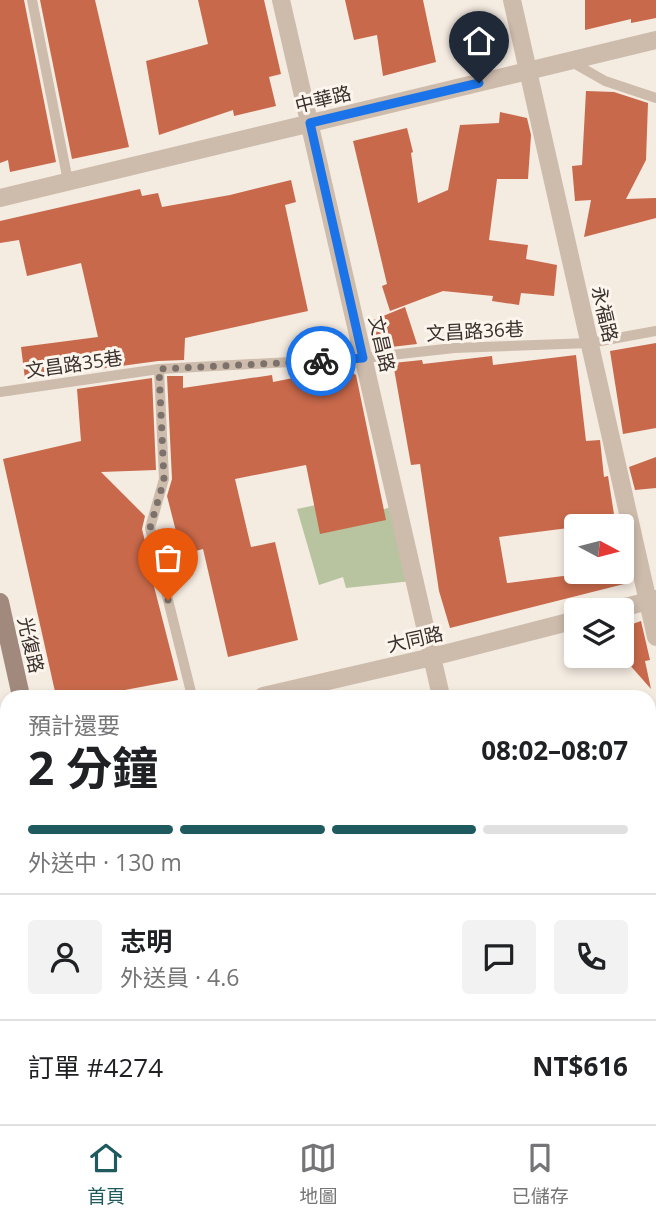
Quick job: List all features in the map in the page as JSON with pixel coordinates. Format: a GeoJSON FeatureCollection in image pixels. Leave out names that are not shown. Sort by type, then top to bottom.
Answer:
{"type":"FeatureCollection","features":[{"type":"Feature","properties":{"kind":"main road","name":"光復路"},"geometry":{"type":"LineString","coordinates":[[0,603],[20,690]]}},
{"type":"Feature","properties":{"kind":"street","name":"文昌路"},"geometry":{"type":"LineString","coordinates":[[281,0],[440,690]]}},
{"type":"Feature","properties":{"kind":"street","name":"永福路"},"geometry":{"type":"LineString","coordinates":[[512,0],[652,600],[656,637]]}},
{"type":"Feature","properties":{"kind":"street","name":"中華路"},"geometry":{"type":"LineString","coordinates":[[0,198],[656,40]]}},
{"type":"Feature","properties":{"kind":"street"},"geometry":{"type":"LineString","coordinates":[[634,605],[652,600]]}},
{"type":"Feature","properties":{"kind":"street","name":"大同路"},"geometry":{"type":"LineString","coordinates":[[289,690],[564,623]]}},
{"type":"Feature","properties":{"kind":"lane"},"geometry":{"type":"LineString","coordinates":[[32,0],[68,181]]}},
{"type":"Feature","properties":{"kind":"lane"},"geometry":{"type":"LineString","coordinates":[[570,61],[605,82],[656,98]]}},
{"type":"Feature","properties":{"kind":"lane","name":"文昌路36巷"},"geometry":{"type":"LineString","coordinates":[[363,358],[454,348],[590,343],[656,331]]}},
{"type":"Feature","properties":{"kind":"lane","name":"文昌路35巷"},"geometry":{"type":"LineString","coordinates":[[0,392],[159,369],[363,358]]}},
{"type":"Feature","properties":{"kind":"lane"},"geometry":{"type":"LineString","coordinates":[[159,369],[164,480],[150,528],[190,690]]}},
{"type":"Feature","properties":{"kind":"green space"},"geometry":{"type":"Polygon","coordinates":[[[321,504],[328,525],[395,506],[412,581],[346,588],[343,577],[319,585],[297,509],[321,504]]]}},
{"type":"Feature","properties":{"kind":"building"},"geometry":{"type":"Polygon","coordinates":[[[0,0],[24,0],[56,162],[10,172],[8,160],[0,163],[0,0]]]}},
{"type":"Feature","properties":{"kind":"building"},"geometry":{"type":"Polygon","coordinates":[[[40,0],[95,0],[129,147],[72,159],[40,0]]]}},
{"type":"Feature","properties":{"kind":"building"},"geometry":{"type":"Polygon","coordinates":[[[198,0],[264,0],[281,74],[269,77],[276,106],[234,116],[233,110],[159,135],[146,61],[208,44],[198,0]]]}},
{"type":"Feature","properties":{"kind":"building"},"geometry":{"type":"Polygon","coordinates":[[[345,0],[423,0],[436,62],[383,76],[377,35],[354,40],[345,0]]]}},
{"type":"Feature","properties":{"kind":"building"},"geometry":{"type":"Polygon","coordinates":[[[585,0],[656,0],[656,18],[631,23],[631,19],[585,30],[585,0]]]}},
{"type":"Feature","properties":{"kind":"building"},"geometry":{"type":"Polygon","coordinates":[[[586,91],[614,92],[648,103],[646,160],[626,199],[656,198],[656,218],[584,237],[591,200],[575,201],[572,166],[582,165],[586,91]]]}},
{"type":"Feature","properties":{"kind":"building"},"geometry":{"type":"Polygon","coordinates":[[[500,112],[527,118],[531,135],[528,179],[497,179],[489,240],[528,245],[526,259],[557,265],[554,296],[521,293],[519,305],[492,301],[493,296],[443,291],[390,311],[382,286],[387,284],[353,141],[407,128],[413,152],[418,203],[448,190],[460,125],[499,123],[500,112]]]}},
{"type":"Feature","properties":{"kind":"building"},"geometry":{"type":"Polygon","coordinates":[[[291,180],[296,202],[285,205],[308,311],[185,338],[184,360],[25,379],[21,347],[98,337],[81,263],[27,276],[19,240],[0,243],[0,221],[140,189],[142,196],[158,193],[162,207],[230,195],[291,180]]]}},
{"type":"Feature","properties":{"kind":"building"},"geometry":{"type":"Polygon","coordinates":[[[405,307],[417,344],[391,347],[390,344],[377,348],[371,321],[405,307]]]}},
{"type":"Feature","properties":{"kind":"building"},"geometry":{"type":"Polygon","coordinates":[[[656,343],[656,428],[623,434],[610,351],[656,343]]]}},
{"type":"Feature","properties":{"kind":"building"},"geometry":{"type":"Polygon","coordinates":[[[576,355],[586,441],[600,440],[604,477],[608,476],[614,514],[564,514],[564,529],[499,537],[507,583],[564,576],[564,584],[624,584],[450,628],[439,591],[420,464],[411,465],[393,363],[422,360],[423,364],[492,356],[493,365],[576,355]]]}},
{"type":"Feature","properties":{"kind":"building"},"geometry":{"type":"Polygon","coordinates":[[[344,368],[356,375],[386,520],[320,534],[306,465],[235,479],[251,547],[275,542],[298,640],[228,657],[203,549],[166,559],[158,529],[181,551],[167,496],[172,479],[167,376],[183,376],[183,388],[272,375],[273,382],[344,368]]]}},
{"type":"Feature","properties":{"kind":"building"},"geometry":{"type":"Polygon","coordinates":[[[152,378],[156,470],[101,472],[145,516],[142,529],[150,562],[148,563],[178,680],[125,690],[55,690],[3,459],[81,441],[77,389],[152,378]]]}},
{"type":"Feature","properties":{"kind":"building"},"geometry":{"type":"Polygon","coordinates":[[[656,457],[656,488],[635,490],[629,467],[656,457]]]}},
{"type":"Feature","properties":{"kind":"building"},"geometry":{"type":"Polygon","coordinates":[[[641,621],[650,660],[645,661],[651,689],[632,668],[634,623],[641,621]]]}},
{"type":"Feature","properties":{"kind":"way so far"},"geometry":{"type":"LineString","coordinates":[[168,600],[150,528],[164,480],[159,369],[321,361]]}},
{"type":"Feature","properties":{"kind":"route"},"geometry":{"type":"LineString","coordinates":[[321,361],[363,358],[310,123],[479,83]]}}]}
